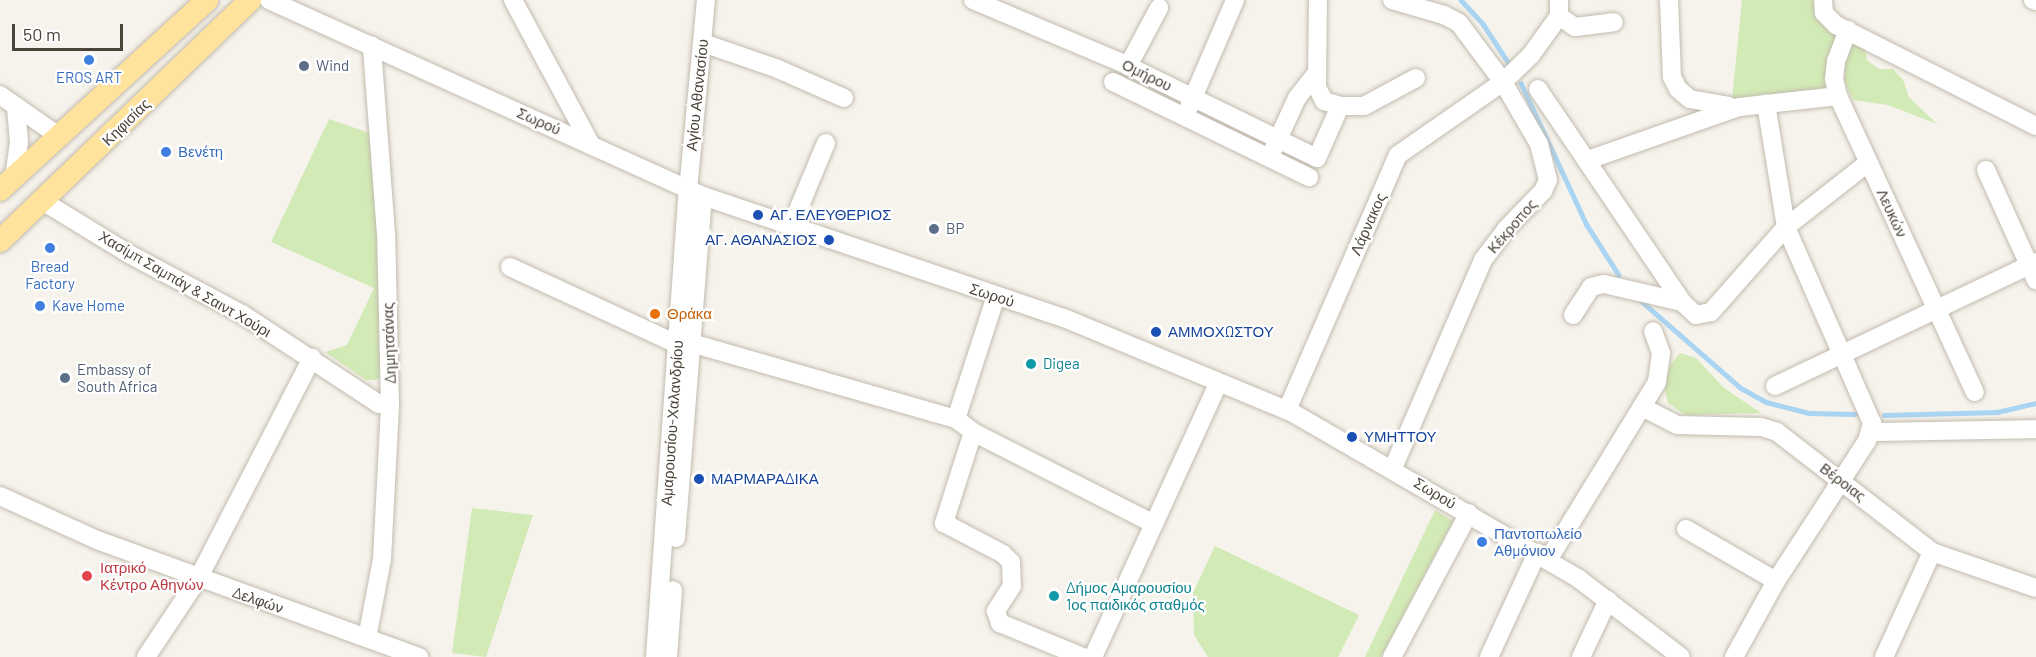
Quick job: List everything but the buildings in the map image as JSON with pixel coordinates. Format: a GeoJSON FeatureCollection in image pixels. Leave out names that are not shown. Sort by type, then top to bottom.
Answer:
{"type":"FeatureCollection","features":[{"type":"Feature","properties":{"kind":"main road","name":"Κηφισίας"},"geometry":{"type":"LineString","coordinates":[[7,184],[207,0]]}},
{"type":"Feature","properties":{"kind":"main road","name":"Κηφισίας"},"geometry":{"type":"LineString","coordinates":[[0,241],[250,0]]}},
{"type":"Feature","properties":{"kind":"street","name":"Σωρού"},"geometry":{"type":"LineString","coordinates":[[269,0],[690,190],[791,227],[1071,320],[1287,410],[1393,468],[1543,556],[1608,600],[1681,657]]}},
{"type":"Feature","properties":{"kind":"street"},"geometry":{"type":"LineString","coordinates":[[513,0],[559,91],[591,145]]}},
{"type":"Feature","properties":{"kind":"street","name":"Αγίου Αθανασίου"},"geometry":{"type":"LineString","coordinates":[[690,190],[706,0]]}},
{"type":"Feature","properties":{"kind":"street","name":"Ομήρου"},"geometry":{"type":"LineString","coordinates":[[973,0],[1000,6],[1317,158],[1340,106]]}},
{"type":"Feature","properties":{"kind":"street"},"geometry":{"type":"LineString","coordinates":[[1318,0],[1317,72],[1320,95],[1332,105],[1376,102],[1404,81],[1416,78]]}},
{"type":"Feature","properties":{"kind":"street"},"geometry":{"type":"LineString","coordinates":[[1392,0],[1459,23],[1503,82],[1531,55],[1559,8],[1575,27],[1614,22]]}},
{"type":"Feature","properties":{"kind":"street"},"geometry":{"type":"LineString","coordinates":[[1669,0],[1672,77],[1678,89],[1690,99],[1706,104],[1739,107],[1838,96]]}},
{"type":"Feature","properties":{"kind":"street"},"geometry":{"type":"LineString","coordinates":[[1823,0],[1824,13],[1836,25],[2036,126]]}},
{"type":"Feature","properties":{"kind":"street"},"geometry":{"type":"LineString","coordinates":[[1184,117],[1230,2]]}},
{"type":"Feature","properties":{"kind":"street"},"geometry":{"type":"LineString","coordinates":[[1128,66],[1159,8]]}},
{"type":"Feature","properties":{"kind":"street","name":"Λευκών"},"geometry":{"type":"LineString","coordinates":[[1848,30],[1836,61],[1834,80],[1838,96],[1975,392]]}},
{"type":"Feature","properties":{"kind":"street"},"geometry":{"type":"LineString","coordinates":[[703,43],[778,69],[844,98]]}},
{"type":"Feature","properties":{"kind":"street","name":"Δημητσάνας"},"geometry":{"type":"LineString","coordinates":[[366,638],[382,559],[390,405],[386,234],[372,46]]}},
{"type":"Feature","properties":{"kind":"street"},"geometry":{"type":"LineString","coordinates":[[1268,157],[1297,98],[1317,72]]}},
{"type":"Feature","properties":{"kind":"street"},"geometry":{"type":"LineString","coordinates":[[1113,82],[1309,177]]}},
{"type":"Feature","properties":{"kind":"street","name":"Λάρνακος"},"geometry":{"type":"LineString","coordinates":[[1287,410],[1398,155],[1503,82]]}},
{"type":"Feature","properties":{"kind":"street","name":"Κέκροπος"},"geometry":{"type":"LineString","coordinates":[[1393,468],[1483,260],[1506,229],[1543,191],[1548,180],[1539,144],[1503,82]]}},
{"type":"Feature","properties":{"kind":"street"},"geometry":{"type":"LineString","coordinates":[[1538,89],[1682,302],[1696,315],[1711,312],[1786,227],[1869,162]]}},
{"type":"Feature","properties":{"kind":"street"},"geometry":{"type":"LineString","coordinates":[[545,124],[559,91]]}},
{"type":"Feature","properties":{"kind":"street"},"geometry":{"type":"LineString","coordinates":[[0,95],[60,137]]}},
{"type":"Feature","properties":{"kind":"street"},"geometry":{"type":"LineString","coordinates":[[1734,657],[1776,581],[1843,482],[1870,432],[1870,412],[1786,227],[1766,104]]}},
{"type":"Feature","properties":{"kind":"street"},"geometry":{"type":"LineString","coordinates":[[7,184],[19,142],[16,106]]}},
{"type":"Feature","properties":{"kind":"street"},"geometry":{"type":"LineString","coordinates":[[1588,160],[1739,107]]}},
{"type":"Feature","properties":{"kind":"street"},"geometry":{"type":"LineString","coordinates":[[791,227],[826,143]]}},
{"type":"Feature","properties":{"kind":"street"},"geometry":{"type":"LineString","coordinates":[[1775,386],[1938,309],[2034,269],[1986,170]]}},
{"type":"Feature","properties":{"kind":"street","name":"Αμαρουσίου-Χαλανδρίου"},"geometry":{"type":"LineString","coordinates":[[668,657],[690,190]]}},
{"type":"Feature","properties":{"kind":"street","name":"Χασίμπ Σαμπάγ & Σαιντ Χούρι"},"geometry":{"type":"LineString","coordinates":[[42,200],[129,254],[242,314],[379,404],[390,405]]}},
{"type":"Feature","properties":{"kind":"street"},"geometry":{"type":"LineString","coordinates":[[510,267],[684,343],[956,418],[973,432],[1154,525]]}},
{"type":"Feature","properties":{"kind":"street"},"geometry":{"type":"LineString","coordinates":[[1573,315],[1591,287],[1604,284],[1682,302]]}},
{"type":"Feature","properties":{"kind":"street"},"geometry":{"type":"LineString","coordinates":[[956,418],[996,296]]}},
{"type":"Feature","properties":{"kind":"street"},"geometry":{"type":"LineString","coordinates":[[1489,657],[1543,556],[1658,382],[1661,366],[1653,331]]}},
{"type":"Feature","properties":{"kind":"street","name":"Αμαρουσίου-Χαλανδρίου"},"geometry":{"type":"LineString","coordinates":[[655,657],[684,343]]}},
{"type":"Feature","properties":{"kind":"street"},"geometry":{"type":"LineString","coordinates":[[146,657],[198,579],[312,358]]}},
{"type":"Feature","properties":{"kind":"street"},"geometry":{"type":"LineString","coordinates":[[1093,657],[1219,382]]}},
{"type":"Feature","properties":{"kind":"street","name":"Βέροιας"},"geometry":{"type":"LineString","coordinates":[[1642,407],[1677,425],[1770,429],[1843,482],[1932,552],[2036,588]]}},
{"type":"Feature","properties":{"kind":"street"},"geometry":{"type":"LineString","coordinates":[[1870,432],[2005,432],[2036,429]]}},
{"type":"Feature","properties":{"kind":"street"},"geometry":{"type":"LineString","coordinates":[[973,432],[944,522],[1003,554],[1011,562],[1012,586],[996,611],[1000,623],[1083,657]]}},
{"type":"Feature","properties":{"kind":"street","name":"Δελφών"},"geometry":{"type":"LineString","coordinates":[[0,496],[97,540],[198,579],[419,657]]}},
{"type":"Feature","properties":{"kind":"street"},"geometry":{"type":"LineString","coordinates":[[1392,657],[1469,513]]}},
{"type":"Feature","properties":{"kind":"street"},"geometry":{"type":"LineString","coordinates":[[1686,529],[1776,581]]}},
{"type":"Feature","properties":{"kind":"street"},"geometry":{"type":"LineString","coordinates":[[1884,657],[1932,552]]}},
{"type":"Feature","properties":{"kind":"street"},"geometry":{"type":"LineString","coordinates":[[1581,657],[1608,600]]}},
{"type":"Feature","properties":{"kind":"green space"},"geometry":{"type":"Polygon","coordinates":[[[1742,0],[1818,0],[1840,36],[1828,88],[1732,100],[1742,0]]]}},
{"type":"Feature","properties":{"kind":"green space"},"geometry":{"type":"Polygon","coordinates":[[[1852,42],[1865,49],[1867,60],[1879,69],[1893,69],[1903,80],[1909,97],[1937,124],[1888,105],[1853,100],[1845,82],[1844,67],[1852,42]]]}},
{"type":"Feature","properties":{"kind":"green space"},"geometry":{"type":"Polygon","coordinates":[[[329,119],[375,135],[383,375],[376,380],[366,380],[325,352],[347,345],[374,288],[271,242],[329,119]]]}},
{"type":"Feature","properties":{"kind":"green space"},"geometry":{"type":"Polygon","coordinates":[[[1680,353],[1696,358],[1724,388],[1761,413],[1685,415],[1668,403],[1664,387],[1670,365],[1680,353]]]}},
{"type":"Feature","properties":{"kind":"green space"},"geometry":{"type":"Polygon","coordinates":[[[472,508],[533,515],[486,657],[452,653],[472,508]]]}},
{"type":"Feature","properties":{"kind":"green space"},"geometry":{"type":"Polygon","coordinates":[[[1435,510],[1453,521],[1381,657],[1365,657],[1435,510]]]}},
{"type":"Feature","properties":{"kind":"green space"},"geometry":{"type":"Polygon","coordinates":[[[1215,546],[1359,615],[1338,657],[1208,657],[1194,635],[1193,593],[1215,546]]]}},
{"type":"Feature","properties":{"kind":"waterway"},"geometry":{"type":"LineString","coordinates":[[1461,0],[1483,24],[1510,65]]}},
{"type":"Feature","properties":{"kind":"waterway"},"geometry":{"type":"LineString","coordinates":[[1521,83],[1587,225],[1619,275]]}},
{"type":"Feature","properties":{"kind":"waterway"},"geometry":{"type":"LineString","coordinates":[[1639,299],[1741,388],[1766,402],[1809,413],[1855,414]]}},
{"type":"Feature","properties":{"kind":"waterway"},"geometry":{"type":"LineString","coordinates":[[1884,415],[1997,412],[2036,403]]}},
{"type":"Feature","properties":{"kind":"place","name":"EROS ART"},"geometry":{"type":"Point","coordinates":[89,60]}},
{"type":"Feature","properties":{"kind":"place","name":"Wind"},"geometry":{"type":"Point","coordinates":[304,66]}},
{"type":"Feature","properties":{"kind":"place","name":"Βενέτη"},"geometry":{"type":"Point","coordinates":[166,152]}},
{"type":"Feature","properties":{"kind":"place","name":"ΑΓ. ΕΛΕΥΘΕΡΙΟΣ"},"geometry":{"type":"Point","coordinates":[758,215]}},
{"type":"Feature","properties":{"kind":"place","name":"BP"},"geometry":{"type":"Point","coordinates":[934,229]}},
{"type":"Feature","properties":{"kind":"place","name":"ΑΓ. ΑΘΑΝΑΣΙΟΣ"},"geometry":{"type":"Point","coordinates":[829,240]}},
{"type":"Feature","properties":{"kind":"place","name":"Bread Factory"},"geometry":{"type":"Point","coordinates":[50,248]}},
{"type":"Feature","properties":{"kind":"place","name":"Kave Home"},"geometry":{"type":"Point","coordinates":[40,306]}},
{"type":"Feature","properties":{"kind":"place","name":"Θράκα"},"geometry":{"type":"Point","coordinates":[655,314]}},
{"type":"Feature","properties":{"kind":"place","name":"ΑΜΜΟΧΩΣΤΟΥ"},"geometry":{"type":"Point","coordinates":[1156,332]}},
{"type":"Feature","properties":{"kind":"place","name":"Digea"},"geometry":{"type":"Point","coordinates":[1031,364]}},
{"type":"Feature","properties":{"kind":"place","name":"Embassy of South Africa"},"geometry":{"type":"Point","coordinates":[65,378]}},
{"type":"Feature","properties":{"kind":"place","name":"ΥΜΗΤΤΟΥ"},"geometry":{"type":"Point","coordinates":[1352,437]}},
{"type":"Feature","properties":{"kind":"place","name":"ΜΑΡΜΑΡΑΔΙΚΑ"},"geometry":{"type":"Point","coordinates":[699,479]}},
{"type":"Feature","properties":{"kind":"place","name":"Παντοπωλείο Αθμόνιον"},"geometry":{"type":"Point","coordinates":[1482,542]}},
{"type":"Feature","properties":{"kind":"place","name":"Ιατρικό Κέντρο Αθηνών"},"geometry":{"type":"Point","coordinates":[87,576]}},
{"type":"Feature","properties":{"kind":"place","name":"Δήμος Αμαρουσίου 1ος παιδικός σταθμός"},"geometry":{"type":"Point","coordinates":[1054,596]}}]}
